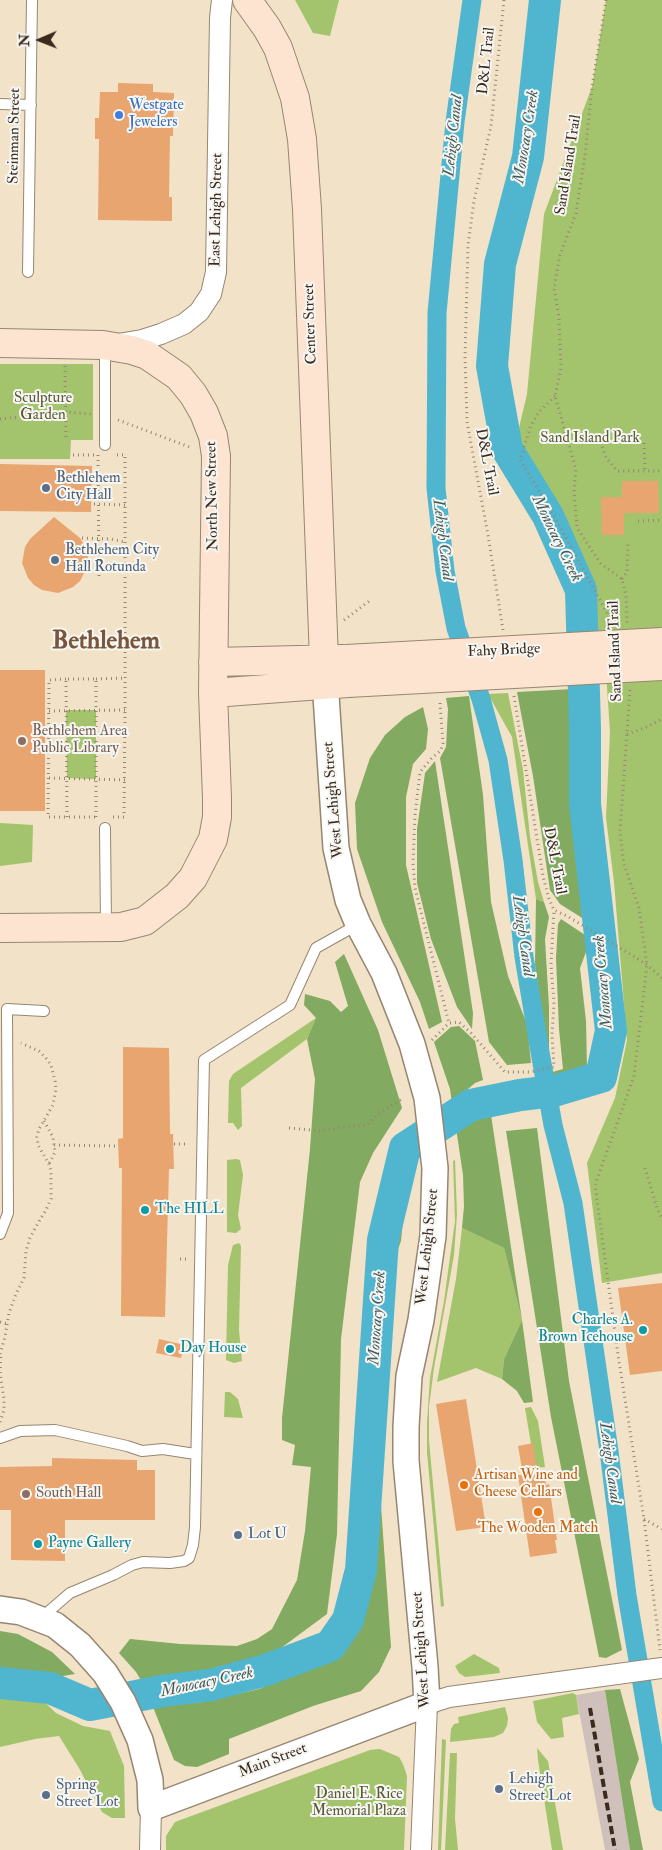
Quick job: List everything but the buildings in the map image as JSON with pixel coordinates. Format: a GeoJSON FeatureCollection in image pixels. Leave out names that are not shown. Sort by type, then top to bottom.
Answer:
{"type":"FeatureCollection","features":[{"type":"Feature","properties":{"kind":"main road","name":"Center Street"},"geometry":{"type":"LineString","coordinates":[[247,0],[267,28],[278,48],[295,98],[302,139],[336,672]]}},
{"type":"Feature","properties":{"kind":"main road","name":"North New Street"},"geometry":{"type":"LineString","coordinates":[[0,343],[103,345],[132,350],[147,355],[179,377],[193,394],[204,413],[213,436],[216,456],[213,693],[217,817],[213,839],[193,878],[177,896],[145,921],[121,927],[0,928]]}},
{"type":"Feature","properties":{"kind":"main road","name":"Fahy Bridge"},"geometry":{"type":"LineString","coordinates":[[336,672],[662,642]]}},
{"type":"Feature","properties":{"kind":"main road"},"geometry":{"type":"LineString","coordinates":[[213,662],[336,672]]}},
{"type":"Feature","properties":{"kind":"main road","name":"Fahy Bridge"},"geometry":{"type":"LineString","coordinates":[[336,672],[662,666]]}},
{"type":"Feature","properties":{"kind":"main road"},"geometry":{"type":"LineString","coordinates":[[213,693],[336,672]]}},
{"type":"Feature","properties":{"kind":"street","name":"East Lehigh Street"},"geometry":{"type":"LineString","coordinates":[[103,345],[142,340],[184,324],[200,312],[211,294],[216,272],[220,18],[222,0]]}},
{"type":"Feature","properties":{"kind":"street","name":"West Lehigh Street"},"geometry":{"type":"LineString","coordinates":[[336,672],[336,848],[348,900],[358,924],[384,973],[416,1056],[427,1098],[435,1168],[432,1236],[421,1320],[409,1376],[406,1427],[406,1461],[427,1704],[421,1850]]}},
{"type":"Feature","properties":{"kind":"street"},"geometry":{"type":"LineString","coordinates":[[0,1609],[21,1612],[55,1625],[80,1645],[115,1687],[136,1729],[150,1780],[150,1850]]}},
{"type":"Feature","properties":{"kind":"street","name":"Main Street"},"geometry":{"type":"LineString","coordinates":[[151,1808],[449,1697],[608,1675],[660,1663]]}},
{"type":"Feature","properties":{"kind":"lane","name":"Steinman Street"},"geometry":{"type":"LineString","coordinates":[[28,272],[32,0]]}},
{"type":"Feature","properties":{"kind":"lane"},"geometry":{"type":"LineString","coordinates":[[0,104],[31,105]]}},
{"type":"Feature","properties":{"kind":"lane"},"geometry":{"type":"LineString","coordinates":[[103,345],[105,356],[105,445]]}},
{"type":"Feature","properties":{"kind":"lane"},"geometry":{"type":"LineString","coordinates":[[105,828],[106,927]]}},
{"type":"Feature","properties":{"kind":"lane"},"geometry":{"type":"LineString","coordinates":[[40,1618],[70,1593],[132,1565],[143,1562],[170,1563],[184,1561],[189,1558],[195,1527],[195,1454],[198,1428],[204,1060],[290,1005],[316,948],[358,924]]}},
{"type":"Feature","properties":{"kind":"lane"},"geometry":{"type":"LineString","coordinates":[[0,1234],[8,1213],[4,1166],[7,1009],[44,1011]]}},
{"type":"Feature","properties":{"kind":"lane"},"geometry":{"type":"LineString","coordinates":[[0,1438],[20,1431],[55,1430],[142,1451],[163,1449],[195,1454]]}},
{"type":"Feature","properties":{"kind":"path","name":"D&L Trail"},"geometry":{"type":"LineString","coordinates":[[504,0],[491,126],[474,201],[468,245],[465,357],[467,422],[504,633]]}},
{"type":"Feature","properties":{"kind":"path","name":"Sand Island Trail"},"geometry":{"type":"LineString","coordinates":[[606,0],[592,87],[585,156],[576,213],[560,256],[554,288],[559,317],[561,368],[555,396],[576,470],[574,490],[577,528],[601,564],[622,579],[626,596],[627,628]]}},
{"type":"Feature","properties":{"kind":"path"},"geometry":{"type":"LineString","coordinates":[[65,344],[66,441]]}},
{"type":"Feature","properties":{"kind":"path"},"geometry":{"type":"LineString","coordinates":[[555,396],[539,412],[531,425],[520,460],[552,512],[616,630]]}},
{"type":"Feature","properties":{"kind":"path"},"geometry":{"type":"LineString","coordinates":[[601,442],[606,456],[617,471],[662,471]]}},
{"type":"Feature","properties":{"kind":"path"},"geometry":{"type":"LineString","coordinates":[[644,443],[644,471]]}},
{"type":"Feature","properties":{"kind":"path"},"geometry":{"type":"LineString","coordinates":[[73,455],[125,455],[125,505],[125,542],[125,678],[125,710],[124,817],[48,817],[49,680],[125,678]]}},
{"type":"Feature","properties":{"kind":"path"},"geometry":{"type":"LineString","coordinates":[[98,455],[98,577]]}},
{"type":"Feature","properties":{"kind":"path"},"geometry":{"type":"LineString","coordinates":[[94,504],[125,505]]}},
{"type":"Feature","properties":{"kind":"path"},"geometry":{"type":"LineString","coordinates":[[638,521],[662,520]]}},
{"type":"Feature","properties":{"kind":"path"},"geometry":{"type":"LineString","coordinates":[[82,538],[111,539],[125,542]]}},
{"type":"Feature","properties":{"kind":"path"},"geometry":{"type":"LineString","coordinates":[[622,579],[628,572],[628,542]]}},
{"type":"Feature","properties":{"kind":"path"},"geometry":{"type":"LineString","coordinates":[[344,620],[372,599]]}},
{"type":"Feature","properties":{"kind":"path"},"geometry":{"type":"LineString","coordinates":[[96,678],[96,817]]}},
{"type":"Feature","properties":{"kind":"path"},"geometry":{"type":"LineString","coordinates":[[66,679],[67,817]]}},
{"type":"Feature","properties":{"kind":"path","name":"Sand Island Trail"},"geometry":{"type":"LineString","coordinates":[[629,682],[620,832],[624,864],[639,908],[647,966],[634,1076],[595,1185],[618,1355],[644,1519],[660,1663]]}},
{"type":"Feature","properties":{"kind":"path","name":"D&L Trail"},"geometry":{"type":"LineString","coordinates":[[513,692],[543,876],[554,910],[630,954],[662,978]]}},
{"type":"Feature","properties":{"kind":"path"},"geometry":{"type":"LineString","coordinates":[[440,703],[443,743],[441,750],[430,759],[420,772],[414,815],[413,864],[415,888],[449,1023]]}},
{"type":"Feature","properties":{"kind":"path"},"geometry":{"type":"LineString","coordinates":[[49,711],[125,710]]}},
{"type":"Feature","properties":{"kind":"path"},"geometry":{"type":"LineString","coordinates":[[627,734],[660,720]]}},
{"type":"Feature","properties":{"kind":"path"},"geometry":{"type":"LineString","coordinates":[[49,778],[124,780]]}},
{"type":"Feature","properties":{"kind":"path"},"geometry":{"type":"LineString","coordinates":[[416,1056],[449,1023],[459,1022],[505,1072],[530,1072],[554,1067],[552,1035],[554,1004],[551,964],[554,910]]}},
{"type":"Feature","properties":{"kind":"path"},"geometry":{"type":"LineString","coordinates":[[0,1422],[4,1410],[4,1399],[0,1373],[0,1354],[16,1294],[24,1278],[26,1251],[30,1238],[49,1205],[51,1187],[49,1164],[38,1145],[39,1129],[50,1111],[55,1097],[56,1089],[53,1073],[51,1065],[39,1051],[21,1043]]}},
{"type":"Feature","properties":{"kind":"path"},"geometry":{"type":"LineString","coordinates":[[289,1128],[322,1131],[350,1126],[367,1126],[378,1114],[402,1099]]}},
{"type":"Feature","properties":{"kind":"path"},"geometry":{"type":"LineString","coordinates":[[44,1120],[53,1137],[56,1152],[49,1164]]}},
{"type":"Feature","properties":{"kind":"path"},"geometry":{"type":"LineString","coordinates":[[174,1144],[188,1144]]}},
{"type":"Feature","properties":{"kind":"path"},"geometry":{"type":"LineString","coordinates":[[54,1145],[118,1146]]}},
{"type":"Feature","properties":{"kind":"path"},"geometry":{"type":"LineString","coordinates":[[645,1168],[657,1208],[662,1218]]}},
{"type":"Feature","properties":{"kind":"path"},"geometry":{"type":"LineString","coordinates":[[180,1259],[188,1260]]}},
{"type":"Feature","properties":{"kind":"path"},"geometry":{"type":"LineString","coordinates":[[0,1322],[8,1324]]}},
{"type":"Feature","properties":{"kind":"path"},"geometry":{"type":"LineString","coordinates":[[644,1519],[662,1529]]}},
{"type":"Feature","properties":{"kind":"shaded area"},"geometry":{"type":"Polygon","coordinates":[[[605,1690],[630,1850],[605,1850],[576,1695],[605,1690]]]}},
{"type":"Feature","properties":{"kind":"green space"},"geometry":{"type":"Polygon","coordinates":[[[295,0],[339,0],[330,36],[313,33],[295,0]]]}},
{"type":"Feature","properties":{"kind":"green space","name":"Sand Island Park"},"geometry":{"type":"Polygon","coordinates":[[[606,0],[662,0],[662,1273],[602,1283],[587,1163],[615,1098],[627,1040],[614,882],[606,818],[610,732],[605,657],[581,579],[514,449],[527,394],[544,214],[592,87],[606,0]]]}},
{"type":"Feature","properties":{"kind":"green space","name":"Sculpture Garden"},"geometry":{"type":"Polygon","coordinates":[[[0,364],[93,364],[93,440],[71,440],[70,459],[0,459],[0,364]]]}},
{"type":"Feature","properties":{"kind":"green space"},"geometry":{"type":"Polygon","coordinates":[[[573,689],[579,763],[573,813],[585,865],[587,921],[560,904],[550,890],[533,776],[517,692],[573,689]]]}},
{"type":"Feature","properties":{"kind":"green space"},"geometry":{"type":"Polygon","coordinates":[[[508,693],[523,770],[530,837],[538,882],[544,902],[536,899],[512,737],[488,694],[508,693]]]}},
{"type":"Feature","properties":{"kind":"green space"},"geometry":{"type":"Polygon","coordinates":[[[469,696],[483,795],[491,902],[508,976],[527,1024],[531,1063],[507,1065],[489,1042],[440,758],[446,747],[448,709],[446,698],[469,696]]]}},
{"type":"Feature","properties":{"kind":"green space"},"geometry":{"type":"Polygon","coordinates":[[[423,707],[428,729],[426,749],[413,764],[406,797],[406,865],[442,1022],[429,1029],[420,1002],[382,922],[357,849],[355,803],[370,758],[385,735],[405,717],[423,707]]]}},
{"type":"Feature","properties":{"kind":"green space"},"geometry":{"type":"Polygon","coordinates":[[[66,710],[96,710],[96,779],[67,778],[66,710]]]}},
{"type":"Feature","properties":{"kind":"green space"},"geometry":{"type":"Polygon","coordinates":[[[435,761],[473,1013],[472,1029],[457,1007],[431,939],[417,883],[417,829],[425,773],[435,761]]]}},
{"type":"Feature","properties":{"kind":"green space"},"geometry":{"type":"Polygon","coordinates":[[[0,823],[33,825],[32,862],[0,866],[0,823]]]}},
{"type":"Feature","properties":{"kind":"green space"},"geometry":{"type":"Polygon","coordinates":[[[536,899],[544,902],[549,917],[545,939],[549,1007],[549,1059],[535,965],[536,899]]]}},
{"type":"Feature","properties":{"kind":"green space"},"geometry":{"type":"Polygon","coordinates":[[[561,919],[591,939],[580,968],[586,1021],[587,1068],[570,1081],[549,1081],[549,1073],[563,1069],[556,958],[558,924],[561,919]]]}},
{"type":"Feature","properties":{"kind":"green space"},"geometry":{"type":"Polygon","coordinates":[[[344,954],[378,1030],[402,1108],[373,1153],[360,1182],[341,1339],[337,1534],[327,1614],[281,1648],[233,1668],[174,1681],[142,1682],[136,1672],[119,1653],[130,1639],[180,1644],[237,1646],[257,1639],[272,1629],[297,1580],[305,1531],[311,1467],[292,1465],[295,1445],[282,1440],[282,1418],[310,1149],[315,1079],[307,1039],[316,1018],[304,1005],[305,994],[330,1001],[341,1012],[348,1006],[335,962],[344,954]]]}},
{"type":"Feature","properties":{"kind":"green space"},"geometry":{"type":"Polygon","coordinates":[[[316,1018],[307,1039],[241,1088],[242,1126],[238,1130],[233,1123],[228,1123],[229,1081],[233,1074],[316,1018]]]}},
{"type":"Feature","properties":{"kind":"green space"},"geometry":{"type":"Polygon","coordinates":[[[459,1026],[475,1041],[483,1080],[475,1083],[452,1103],[450,1089],[434,1042],[451,1027],[459,1026]]]}},
{"type":"Feature","properties":{"kind":"green space"},"geometry":{"type":"Polygon","coordinates":[[[491,1115],[522,1320],[504,1248],[462,1228],[464,1206],[463,1175],[456,1128],[491,1115]]]}},
{"type":"Feature","properties":{"kind":"green space"},"geometry":{"type":"Polygon","coordinates":[[[537,1128],[569,1381],[622,1650],[606,1658],[599,1657],[551,1417],[506,1131],[537,1128]]]}},
{"type":"Feature","properties":{"kind":"green space"},"geometry":{"type":"Polygon","coordinates":[[[227,1160],[240,1160],[243,1175],[238,1215],[241,1229],[236,1233],[227,1232],[227,1160]]]}},
{"type":"Feature","properties":{"kind":"green space"},"geometry":{"type":"Polygon","coordinates":[[[455,1160],[457,1214],[454,1255],[429,1407],[429,1440],[444,1606],[441,1607],[427,1452],[427,1423],[430,1378],[444,1301],[455,1221],[453,1161],[455,1160]]]}},
{"type":"Feature","properties":{"kind":"green space"},"geometry":{"type":"Polygon","coordinates":[[[406,1190],[401,1241],[392,1266],[376,1435],[391,1647],[379,1672],[361,1691],[313,1706],[229,1739],[229,1754],[197,1767],[185,1766],[174,1760],[153,1707],[203,1702],[259,1689],[320,1662],[349,1642],[368,1604],[373,1526],[373,1451],[376,1403],[391,1236],[406,1190]]]}},
{"type":"Feature","properties":{"kind":"green space"},"geometry":{"type":"Polygon","coordinates":[[[462,1228],[504,1248],[522,1320],[504,1359],[502,1379],[476,1368],[437,1382],[456,1279],[462,1228]]]}},
{"type":"Feature","properties":{"kind":"green space"},"geometry":{"type":"Polygon","coordinates":[[[239,1243],[241,1246],[239,1330],[242,1361],[234,1363],[226,1360],[228,1265],[233,1245],[239,1243]]]}},
{"type":"Feature","properties":{"kind":"green space"},"geometry":{"type":"Polygon","coordinates":[[[522,1320],[533,1402],[524,1403],[517,1391],[502,1379],[504,1359],[522,1320]]]}},
{"type":"Feature","properties":{"kind":"green space"},"geometry":{"type":"Polygon","coordinates":[[[225,1392],[230,1392],[238,1399],[243,1418],[224,1417],[225,1392]]]}},
{"type":"Feature","properties":{"kind":"green space"},"geometry":{"type":"Polygon","coordinates":[[[531,1407],[538,1421],[545,1467],[535,1468],[525,1408],[531,1407]]]}},
{"type":"Feature","properties":{"kind":"green space"},"geometry":{"type":"Polygon","coordinates":[[[0,1631],[18,1634],[52,1652],[75,1674],[51,1678],[0,1672],[0,1631]]]}},
{"type":"Feature","properties":{"kind":"green space"},"geometry":{"type":"Polygon","coordinates":[[[474,1654],[499,1668],[500,1673],[465,1677],[459,1673],[455,1666],[474,1654]]]}},
{"type":"Feature","properties":{"kind":"green space"},"geometry":{"type":"Polygon","coordinates":[[[620,1689],[639,1759],[630,1782],[643,1850],[630,1850],[605,1690],[620,1689]]]}},
{"type":"Feature","properties":{"kind":"green space"},"geometry":{"type":"Polygon","coordinates":[[[573,1693],[576,1695],[579,1714],[562,1718],[564,1737],[551,1739],[537,1722],[533,1701],[573,1693]]]}},
{"type":"Feature","properties":{"kind":"green space"},"geometry":{"type":"Polygon","coordinates":[[[0,1694],[38,1696],[56,1713],[83,1726],[110,1731],[124,1766],[125,1818],[112,1818],[102,1812],[79,1768],[59,1736],[0,1747],[0,1694]]]}},
{"type":"Feature","properties":{"kind":"green space"},"geometry":{"type":"Polygon","coordinates":[[[505,1707],[508,1718],[507,1726],[503,1733],[494,1737],[450,1742],[451,1729],[454,1724],[459,1723],[458,1717],[505,1707]]]}},
{"type":"Feature","properties":{"kind":"green space"},"geometry":{"type":"Polygon","coordinates":[[[442,1739],[446,1740],[441,1850],[438,1850],[442,1739]]]}},
{"type":"Feature","properties":{"kind":"green space"},"geometry":{"type":"Polygon","coordinates":[[[537,1748],[548,1761],[563,1850],[552,1850],[537,1748]]]}},
{"type":"Feature","properties":{"kind":"green space","name":"Daniel E. Rice Memorial Plaza"},"geometry":{"type":"Polygon","coordinates":[[[380,1749],[399,1757],[407,1776],[404,1850],[166,1850],[166,1836],[175,1822],[370,1750],[380,1749]]]}},
{"type":"Feature","properties":{"kind":"green space"},"geometry":{"type":"Polygon","coordinates":[[[450,1753],[457,1753],[455,1819],[458,1850],[445,1850],[450,1753]]]}},
{"type":"Feature","properties":{"kind":"waterway","name":"Lehigh Canal"},"geometry":{"type":"LineString","coordinates":[[472,0],[455,122],[437,313],[436,488],[445,571],[456,628],[481,699],[498,760],[513,860],[524,957],[540,1052],[553,1125],[573,1203],[609,1451],[627,1595],[662,1802]]}},
{"type":"Feature","properties":{"kind":"waterway","name":"Monocacy Creek"},"geometry":{"type":"LineString","coordinates":[[0,1683],[50,1688],[90,1705],[162,1691],[211,1685],[266,1670],[330,1646],[348,1620],[361,1570],[383,1240],[405,1148],[471,1105],[520,1095],[554,1091],[601,1077],[611,1031],[585,804],[581,590],[548,516],[507,449],[492,366],[500,264],[528,157],[545,0]]}},
{"type":"Feature","properties":{"kind":"railway"},"geometry":{"type":"LineString","coordinates":[[590,1708],[615,1850]]}},
{"type":"Feature","properties":{"kind":"place","name":"Westgate Jewelers"},"geometry":{"type":"Point","coordinates":[119,115]}},
{"type":"Feature","properties":{"kind":"place","name":"Bethlehem City Hall"},"geometry":{"type":"Point","coordinates":[46,488]}},
{"type":"Feature","properties":{"kind":"place","name":"Bethlehem City Hall Rotunda"},"geometry":{"type":"Point","coordinates":[55,560]}},
{"type":"Feature","properties":{"kind":"place","name":"Bethlehem Area Public Library"},"geometry":{"type":"Point","coordinates":[22,741]}},
{"type":"Feature","properties":{"kind":"place","name":"The HILL"},"geometry":{"type":"Point","coordinates":[145,1210]}},
{"type":"Feature","properties":{"kind":"place","name":"Charles A. Brown Icehouse"},"geometry":{"type":"Point","coordinates":[643,1330]}},
{"type":"Feature","properties":{"kind":"place","name":"Day House"},"geometry":{"type":"Point","coordinates":[170,1349]}},
{"type":"Feature","properties":{"kind":"place","name":"Artisan Wine and Cheese Cellars"},"geometry":{"type":"Point","coordinates":[464,1485]}},
{"type":"Feature","properties":{"kind":"place","name":"South Hall"},"geometry":{"type":"Point","coordinates":[26,1494]}},
{"type":"Feature","properties":{"kind":"place","name":"The Wooden Match"},"geometry":{"type":"Point","coordinates":[538,1512]}},
{"type":"Feature","properties":{"kind":"place","name":"Lot U"},"geometry":{"type":"Point","coordinates":[238,1535]}},
{"type":"Feature","properties":{"kind":"place","name":"Payne Gallery"},"geometry":{"type":"Point","coordinates":[38,1544]}},
{"type":"Feature","properties":{"kind":"place","name":"Lehigh Street Lot"},"geometry":{"type":"Point","coordinates":[499,1789]}},
{"type":"Feature","properties":{"kind":"place","name":"Spring Street Lot"},"geometry":{"type":"Point","coordinates":[46,1795]}},
{"type":"Feature","properties":{"kind":"district","name":"Bethlehem"},"geometry":{"type":"Point","coordinates":[106,643]}}]}
